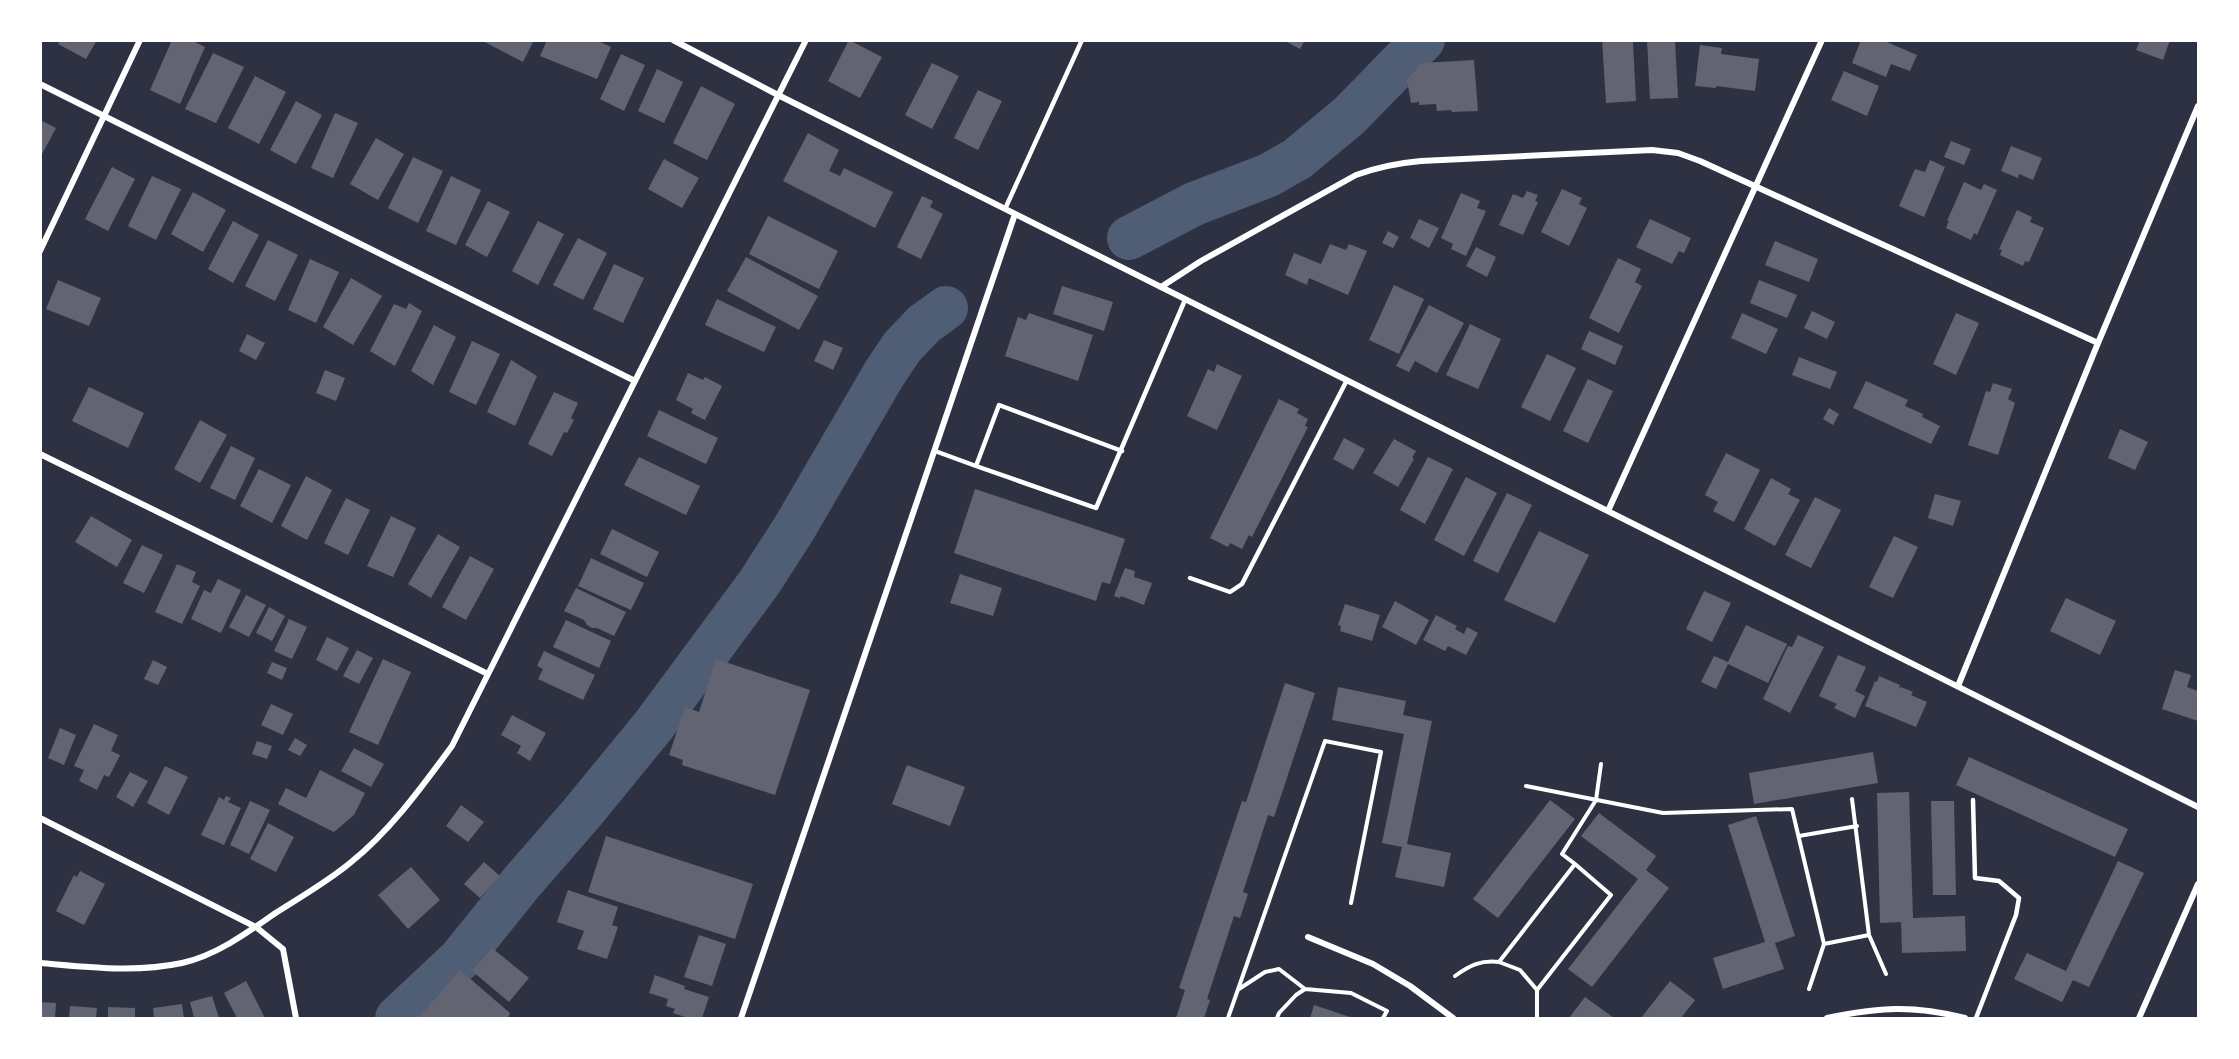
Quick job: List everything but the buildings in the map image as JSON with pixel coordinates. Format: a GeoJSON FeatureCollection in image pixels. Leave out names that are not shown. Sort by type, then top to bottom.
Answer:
{"type":"FeatureCollection","features":[{"type":"Feature","properties":{"kind":"street"},"geometry":{"type":"LineString","coordinates":[[40,251],[140,40]]}},
{"type":"Feature","properties":{"kind":"street"},"geometry":{"type":"LineString","coordinates":[[673,40],[1185,300],[2199,807]]}},
{"type":"Feature","properties":{"kind":"street"},"geometry":{"type":"LineString","coordinates":[[40,963],[147,969],[184,963],[213,952],[256,927],[350,863],[409,806],[452,746],[806,40]]}},
{"type":"Feature","properties":{"kind":"street"},"geometry":{"type":"LineString","coordinates":[[1608,511],[1822,40]]}},
{"type":"Feature","properties":{"kind":"street"},"geometry":{"type":"LineString","coordinates":[[40,84],[635,381]]}},
{"type":"Feature","properties":{"kind":"street"},"geometry":{"type":"LineString","coordinates":[[1958,687],[2098,343],[2199,106]]}},
{"type":"Feature","properties":{"kind":"street"},"geometry":{"type":"LineString","coordinates":[[1161,287],[1201,261],[1356,175],[1398,163],[1652,150],[1678,153],[1700,161],[2098,343]]}},
{"type":"Feature","properties":{"kind":"street"},"geometry":{"type":"LineString","coordinates":[[741,1018],[1015,214]]}},
{"type":"Feature","properties":{"kind":"street"},"geometry":{"type":"LineString","coordinates":[[40,454],[488,674]]}},
{"type":"Feature","properties":{"kind":"street"},"geometry":{"type":"LineString","coordinates":[[40,818],[256,927],[283,949],[296,1018]]}},
{"type":"Feature","properties":{"kind":"street"},"geometry":{"type":"LineString","coordinates":[[2139,1018],[2199,884]]}},
{"type":"Feature","properties":{"kind":"street"},"geometry":{"type":"LineString","coordinates":[[1308,937],[1372,964],[1410,986],[1453,1018]]}},
{"type":"Feature","properties":{"kind":"street"},"geometry":{"type":"LineString","coordinates":[[1827,1018],[1858,1011],[1893,1008],[1936,1011],[1965,1018]]}},
{"type":"Feature","properties":{"kind":"lane"},"geometry":{"type":"LineString","coordinates":[[1005,209],[1082,40]]}},
{"type":"Feature","properties":{"kind":"lane"},"geometry":{"type":"LineString","coordinates":[[935,452],[1096,508],[1185,300]]}},
{"type":"Feature","properties":{"kind":"lane"},"geometry":{"type":"LineString","coordinates":[[1190,578],[1230,592],[1242,584],[1347,380]]}},
{"type":"Feature","properties":{"kind":"lane"},"geometry":{"type":"LineString","coordinates":[[976,466],[999,405],[1122,451]]}},
{"type":"Feature","properties":{"kind":"lane"},"geometry":{"type":"LineString","coordinates":[[1973,800],[1974,878],[1999,881],[2019,898],[2016,915],[1976,1018]]}},
{"type":"Feature","properties":{"kind":"path"},"geometry":{"type":"LineString","coordinates":[[1228,1018],[1325,741],[1381,752],[1351,903]]}},
{"type":"Feature","properties":{"kind":"path"},"geometry":{"type":"LineString","coordinates":[[1537,1018],[1537,990],[1611,895],[1562,854],[1596,800],[1601,764]]}},
{"type":"Feature","properties":{"kind":"path"},"geometry":{"type":"LineString","coordinates":[[1526,786],[1663,813],[1792,809],[1824,944],[1809,989]]}},
{"type":"Feature","properties":{"kind":"path"},"geometry":{"type":"LineString","coordinates":[[1852,799],[1869,935],[1886,974]]}},
{"type":"Feature","properties":{"kind":"path"},"geometry":{"type":"LineString","coordinates":[[1799,836],[1857,826]]}},
{"type":"Feature","properties":{"kind":"path"},"geometry":{"type":"LineString","coordinates":[[1499,962],[1575,864]]}},
{"type":"Feature","properties":{"kind":"path"},"geometry":{"type":"LineString","coordinates":[[1824,944],[1869,935]]}},
{"type":"Feature","properties":{"kind":"path"},"geometry":{"type":"LineString","coordinates":[[1455,976],[1485,960],[1499,962],[1520,970],[1537,990]]}},
{"type":"Feature","properties":{"kind":"path"},"geometry":{"type":"LineString","coordinates":[[1238,989],[1265,972],[1279,969],[1305,989],[1351,993],[1387,1011],[1383,1018]]}},
{"type":"Feature","properties":{"kind":"path"},"geometry":{"type":"LineString","coordinates":[[1277,1018],[1296,995],[1305,989]]}},
{"type":"Feature","properties":{"kind":"waterway"},"geometry":{"type":"LineString","coordinates":[[1129,238],[1194,204],[1269,175],[1297,159],[1349,116],[1423,40]]}},
{"type":"Feature","properties":{"kind":"waterway"},"geometry":{"type":"LineString","coordinates":[[397,1018],[460,959],[654,725],[759,583],[902,347],[924,324],[946,308]]}}]}
